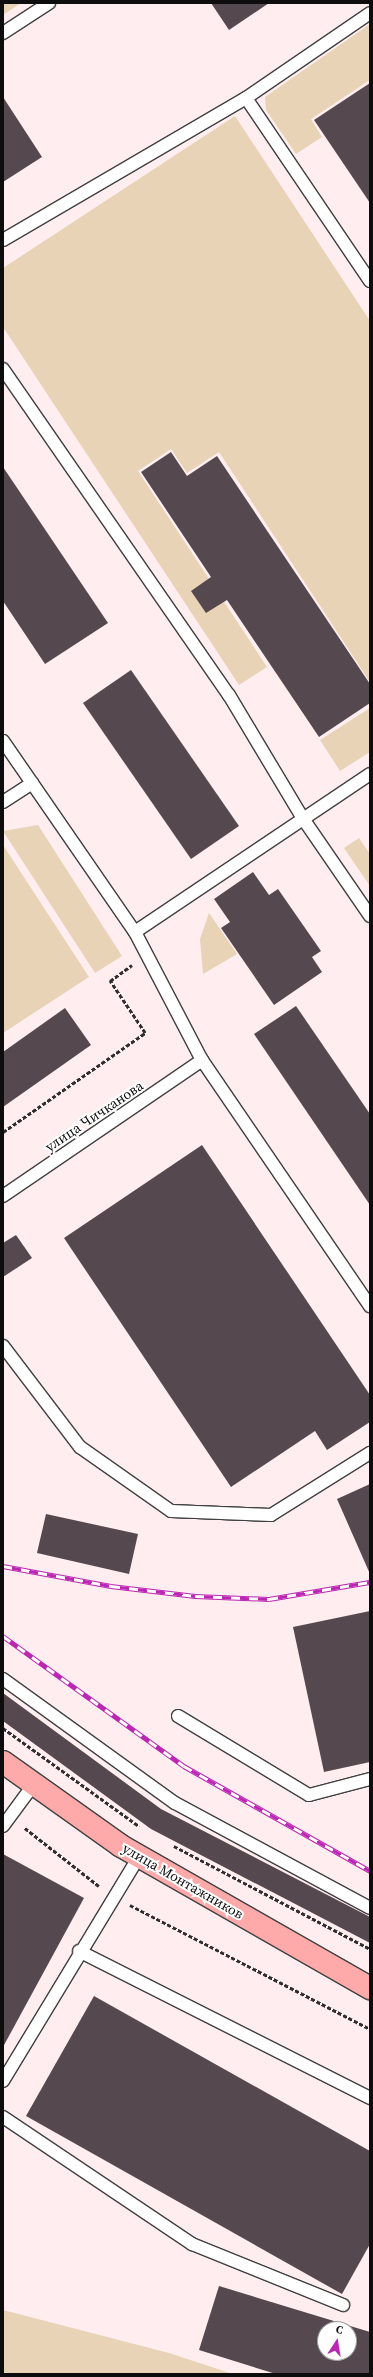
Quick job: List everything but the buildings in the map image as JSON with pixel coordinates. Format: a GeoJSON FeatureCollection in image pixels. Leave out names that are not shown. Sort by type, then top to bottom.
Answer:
{"type":"FeatureCollection","features":[{"type":"Feature","properties":{"kind":"main road","name":"улица Монтажников"},"geometry":{"type":"LineString","coordinates":[[3,1762],[139,1856],[370,1988]]}},
{"type":"Feature","properties":{"kind":"lane"},"geometry":{"type":"LineString","coordinates":[[3,32],[49,3]]}},
{"type":"Feature","properties":{"kind":"lane"},"geometry":{"type":"LineString","coordinates":[[3,240],[246,98],[370,13]]}},
{"type":"Feature","properties":{"kind":"lane"},"geometry":{"type":"LineString","coordinates":[[246,98],[370,281]]}},
{"type":"Feature","properties":{"kind":"lane"},"geometry":{"type":"LineString","coordinates":[[3,369],[229,695],[302,817],[370,916]]}},
{"type":"Feature","properties":{"kind":"lane"},"geometry":{"type":"LineString","coordinates":[[3,741],[135,932],[202,1060],[370,1306]]}},
{"type":"Feature","properties":{"kind":"lane"},"geometry":{"type":"LineString","coordinates":[[135,932],[302,817],[370,774]]}},
{"type":"Feature","properties":{"kind":"lane"},"geometry":{"type":"LineString","coordinates":[[3,802],[32,783]]}},
{"type":"Feature","properties":{"kind":"lane","name":"улица Чичканова"},"geometry":{"type":"LineString","coordinates":[[3,1196],[202,1060]]}},
{"type":"Feature","properties":{"kind":"lane"},"geometry":{"type":"LineString","coordinates":[[3,1346],[80,1447],[171,1511],[271,1515],[370,1453]]}},
{"type":"Feature","properties":{"kind":"lane"},"geometry":{"type":"LineString","coordinates":[[3,1679],[175,1803],[370,1908]]}},
{"type":"Feature","properties":{"kind":"lane"},"geometry":{"type":"LineString","coordinates":[[178,1716],[309,1795],[370,1779]]}},
{"type":"Feature","properties":{"kind":"lane"},"geometry":{"type":"LineString","coordinates":[[7,1821],[34,1784]]}},
{"type":"Feature","properties":{"kind":"lane"},"geometry":{"type":"LineString","coordinates":[[3,2081],[112,1896],[139,1856]]}},
{"type":"Feature","properties":{"kind":"lane"},"geometry":{"type":"LineString","coordinates":[[79,1951],[370,2098]]}},
{"type":"Feature","properties":{"kind":"lane"},"geometry":{"type":"LineString","coordinates":[[3,2117],[192,2244],[343,2305]]}},
{"type":"Feature","properties":{"kind":"path"},"geometry":{"type":"LineString","coordinates":[[3,1132],[145,1033],[110,981],[147,954]]}},
{"type":"Feature","properties":{"kind":"path"},"geometry":{"type":"LineString","coordinates":[[3,1728],[141,1828]]}},
{"type":"Feature","properties":{"kind":"path"},"geometry":{"type":"LineString","coordinates":[[7,1821],[112,1896],[370,2029]]}},
{"type":"Feature","properties":{"kind":"path"},"geometry":{"type":"LineString","coordinates":[[168,1843],[370,1949]]}},
{"type":"Feature","properties":{"kind":"shaded area"},"geometry":{"type":"Polygon","coordinates":[[[3,3],[21,3],[3,15],[3,3]]]}},
{"type":"Feature","properties":{"kind":"shaded area"},"geometry":{"type":"Polygon","coordinates":[[[370,24],[370,80],[311,119],[322,137],[296,154],[266,110],[265,97],[370,24]]]}},
{"type":"Feature","properties":{"kind":"shaded area"},"geometry":{"type":"Polygon","coordinates":[[[235,116],[370,321],[370,682],[219,452],[187,473],[171,449],[138,471],[267,667],[239,685],[3,327],[3,268],[235,116]]]}},
{"type":"Feature","properties":{"kind":"shaded area"},"geometry":{"type":"Polygon","coordinates":[[[370,708],[370,752],[340,771],[320,740],[370,708]]]}},
{"type":"Feature","properties":{"kind":"shaded area"},"geometry":{"type":"Polygon","coordinates":[[[38,825],[122,956],[95,973],[3,831],[38,825]]]}},
{"type":"Feature","properties":{"kind":"shaded area"},"geometry":{"type":"Polygon","coordinates":[[[359,838],[370,854],[370,886],[344,848],[359,838]]]}},
{"type":"Feature","properties":{"kind":"shaded area"},"geometry":{"type":"Polygon","coordinates":[[[3,845],[89,977],[3,1033],[3,845]]]}},
{"type":"Feature","properties":{"kind":"shaded area"},"geometry":{"type":"Polygon","coordinates":[[[209,913],[237,954],[203,974],[200,939],[209,913]]]}},
{"type":"Feature","properties":{"kind":"shaded area"},"geometry":{"type":"Polygon","coordinates":[[[3,2310],[169,2353],[233,2374],[3,2374],[3,2310]]]}},
{"type":"Feature","properties":{"kind":"railway"},"geometry":{"type":"LineString","coordinates":[[3,1566],[111,1586],[195,1596],[269,1599],[370,1582]]}},
{"type":"Feature","properties":{"kind":"railway"},"geometry":{"type":"LineString","coordinates":[[3,1636],[184,1766],[370,1871]]}}]}
